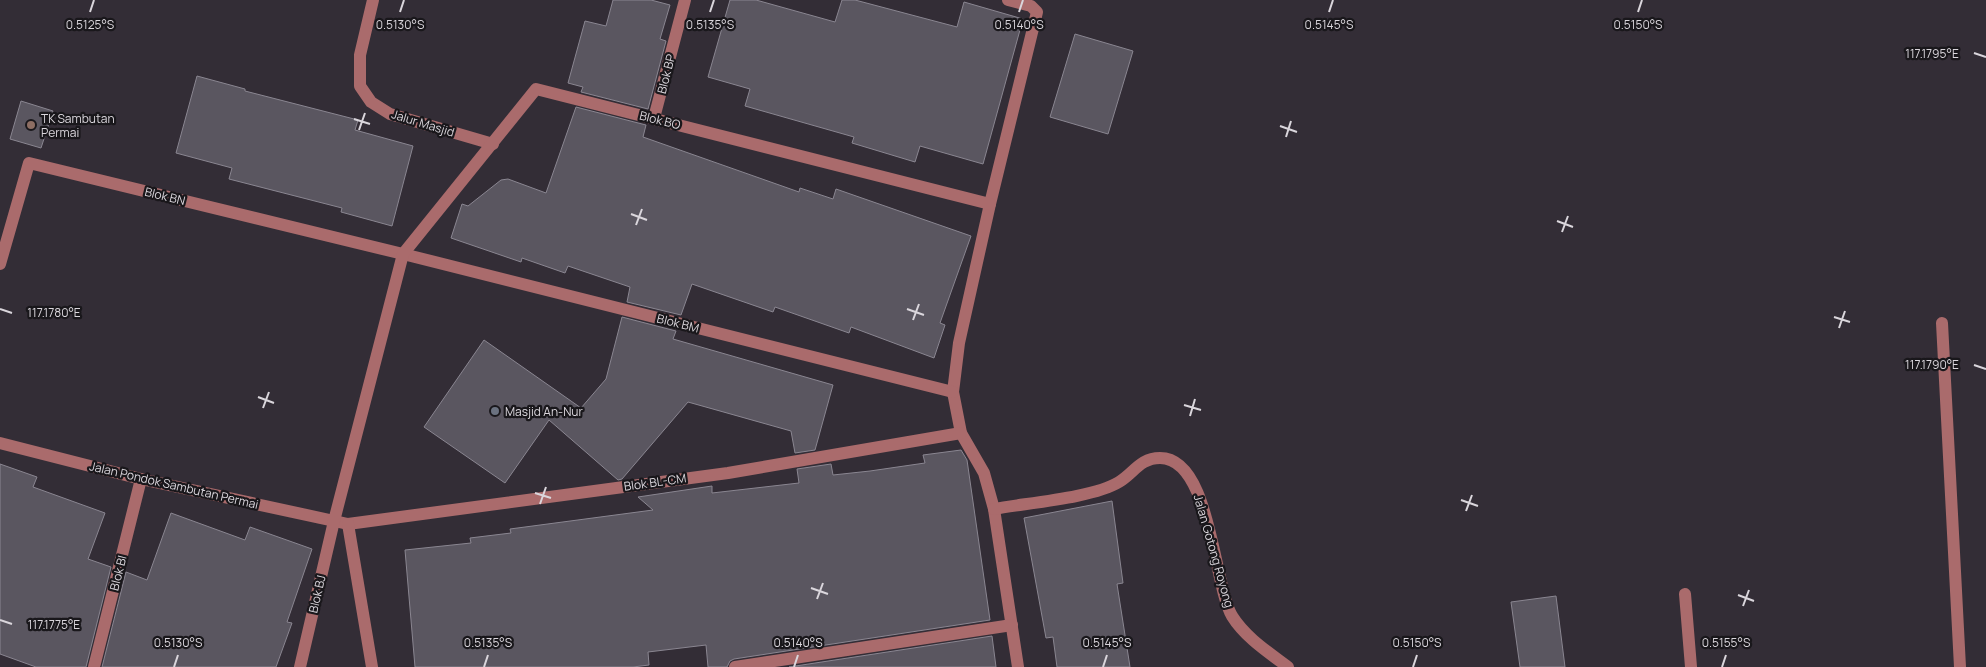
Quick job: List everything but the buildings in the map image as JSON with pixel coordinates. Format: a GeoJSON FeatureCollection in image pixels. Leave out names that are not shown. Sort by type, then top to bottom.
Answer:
{"type":"FeatureCollection","features":[{"type":"Feature","properties":{"kind":"street","name":"Jalur Masjid"},"geometry":{"type":"LineString","coordinates":[[373,0],[360,55],[360,86],[372,102],[390,114],[493,144]]}},
{"type":"Feature","properties":{"kind":"street","name":"Blok BP"},"geometry":{"type":"LineString","coordinates":[[654,118],[685,0]]}},
{"type":"Feature","properties":{"kind":"street"},"geometry":{"type":"LineString","coordinates":[[1017,1],[1037,12],[990,204],[959,343],[953,392],[961,433],[984,473],[994,508],[1018,667]]}},
{"type":"Feature","properties":{"kind":"street","name":"Blok BO"},"geometry":{"type":"LineString","coordinates":[[403,254],[536,89],[990,204]]}},
{"type":"Feature","properties":{"kind":"street","name":"Blok BN"},"geometry":{"type":"LineString","coordinates":[[0,264],[30,164],[403,254]]}},
{"type":"Feature","properties":{"kind":"street","name":"Blok BM"},"geometry":{"type":"LineString","coordinates":[[403,254],[953,392]]}},
{"type":"Feature","properties":{"kind":"street","name":"Blok BJ"},"geometry":{"type":"LineString","coordinates":[[300,667],[334,521],[403,254]]}},
{"type":"Feature","properties":{"kind":"street"},"geometry":{"type":"LineString","coordinates":[[1942,323],[1960,667]]}},
{"type":"Feature","properties":{"kind":"street","name":"Blok BL-CM"},"geometry":{"type":"LineString","coordinates":[[348,524],[728,472],[961,433]]}},
{"type":"Feature","properties":{"kind":"street","name":"Jalan Pondok Sambutan Permai"},"geometry":{"type":"LineString","coordinates":[[0,444],[141,478],[348,524]]}},
{"type":"Feature","properties":{"kind":"street","name":"Jalan Gotong Royong"},"geometry":{"type":"LineString","coordinates":[[994,508],[1101,490],[1120,482],[1130,471],[1148,460],[1162,458],[1173,461],[1192,479],[1204,509],[1222,587],[1232,616],[1256,643],[1288,667]]}},
{"type":"Feature","properties":{"kind":"street","name":"Blok BI"},"geometry":{"type":"LineString","coordinates":[[94,667],[141,478]]}},
{"type":"Feature","properties":{"kind":"street"},"geometry":{"type":"LineString","coordinates":[[348,524],[372,667]]}},
{"type":"Feature","properties":{"kind":"street"},"geometry":{"type":"LineString","coordinates":[[1685,594],[1691,667]]}},
{"type":"Feature","properties":{"kind":"street"},"geometry":{"type":"LineString","coordinates":[[736,667],[1012,624]]}},
{"type":"Feature","properties":{"kind":"place","name":"TK Sambutan Permai"},"geometry":{"type":"Point","coordinates":[31,125]}},
{"type":"Feature","properties":{"kind":"place","name":"Masjid An-Nur"},"geometry":{"type":"Point","coordinates":[495,411]}}]}
